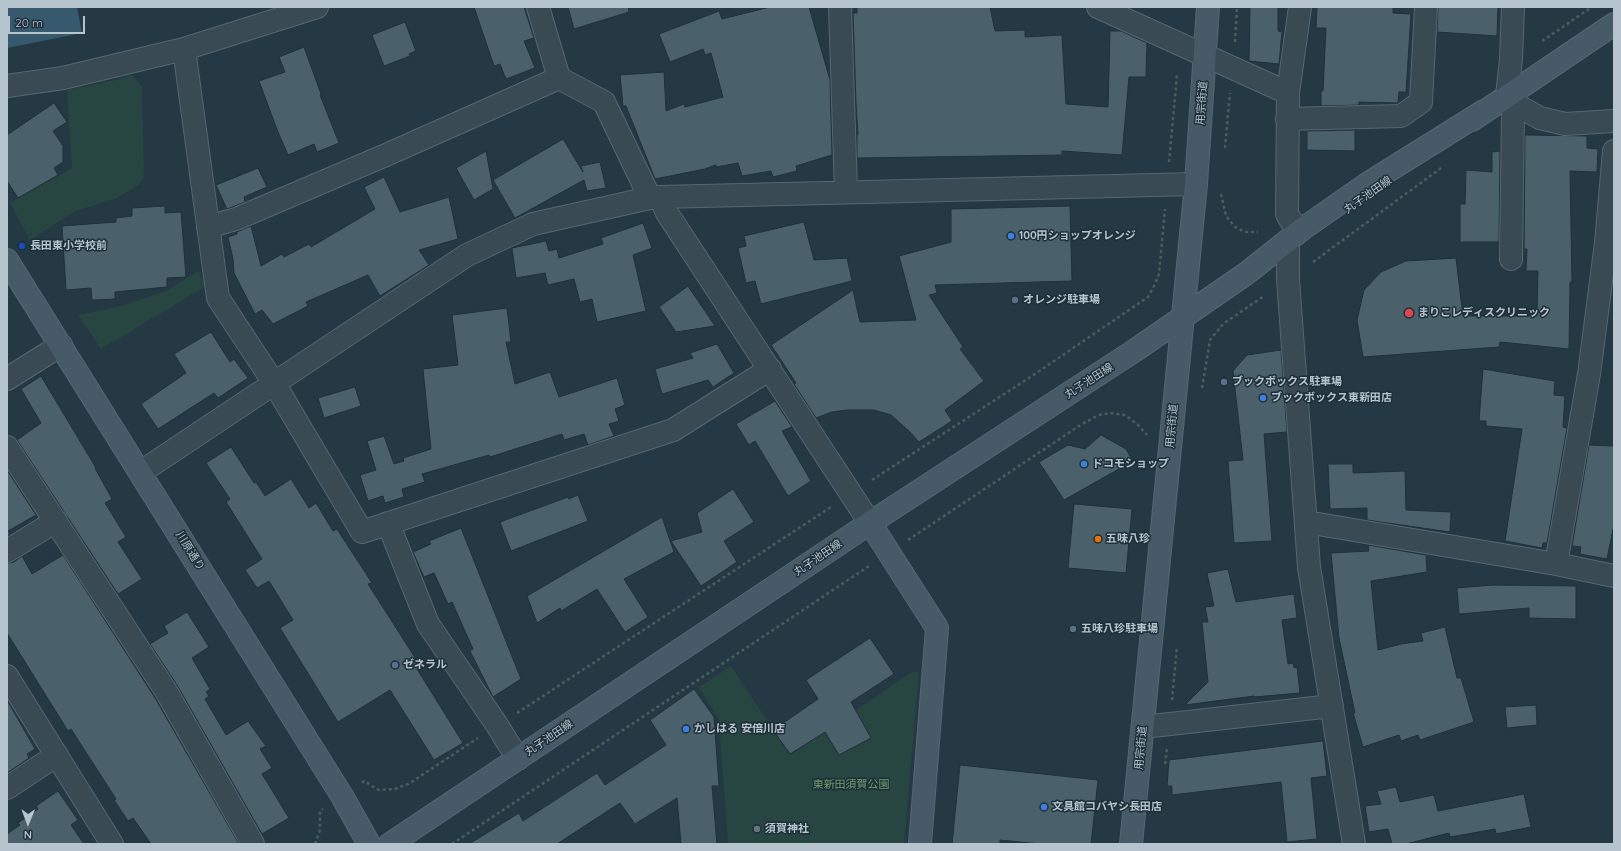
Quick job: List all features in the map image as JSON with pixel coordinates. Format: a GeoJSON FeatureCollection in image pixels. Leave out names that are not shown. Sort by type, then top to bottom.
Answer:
{"type":"FeatureCollection","features":[{"type":"Feature","properties":{"kind":"street"},"geometry":{"type":"LineString","coordinates":[[7,86],[63,78],[184,49],[317,7]]}},
{"type":"Feature","properties":{"kind":"street"},"geometry":{"type":"LineString","coordinates":[[538,7],[559,78],[604,102],[655,197],[770,369],[937,628],[920,844]]}},
{"type":"Feature","properties":{"kind":"street"},"geometry":{"type":"LineString","coordinates":[[840,7],[846,192]]}},
{"type":"Feature","properties":{"kind":"street"},"geometry":{"type":"LineString","coordinates":[[1098,7],[1288,93]]}},
{"type":"Feature","properties":{"kind":"street","name":"用宗街道"},"geometry":{"type":"LineString","coordinates":[[1132,844],[1196,184],[1208,7]]}},
{"type":"Feature","properties":{"kind":"street"},"geometry":{"type":"LineString","coordinates":[[1300,7],[1288,93],[1287,214],[1291,221],[1301,230]]}},
{"type":"Feature","properties":{"kind":"street"},"geometry":{"type":"LineString","coordinates":[[1287,119],[1401,116],[1421,102],[1426,7]]}},
{"type":"Feature","properties":{"kind":"street"},"geometry":{"type":"LineString","coordinates":[[1510,259],[1513,110],[1507,96],[1511,59],[1512,7]]}},
{"type":"Feature","properties":{"kind":"street","name":"丸子池田線"},"geometry":{"type":"LineString","coordinates":[[390,844],[870,524],[1182,319],[1247,273],[1301,230],[1367,184],[1484,111],[1614,24]]}},
{"type":"Feature","properties":{"kind":"street"},"geometry":{"type":"LineString","coordinates":[[184,49],[218,298],[274,383],[362,532],[673,430],[770,369]]}},
{"type":"Feature","properties":{"kind":"street"},"geometry":{"type":"LineString","coordinates":[[208,227],[236,219],[386,155],[559,78]]}},
{"type":"Feature","properties":{"kind":"street"},"geometry":{"type":"LineString","coordinates":[[1507,96],[1520,107],[1540,118],[1565,124],[1614,121]]}},
{"type":"Feature","properties":{"kind":"street","name":"丸子池田線"},"geometry":{"type":"LineString","coordinates":[[1247,273],[1288,250],[1378,188],[1484,111]]}},
{"type":"Feature","properties":{"kind":"street"},"geometry":{"type":"LineString","coordinates":[[1556,564],[1610,243],[1614,151]]}},
{"type":"Feature","properties":{"kind":"street"},"geometry":{"type":"LineString","coordinates":[[141,472],[467,255],[533,224],[655,197],[1196,184]]}},
{"type":"Feature","properties":{"kind":"street"},"geometry":{"type":"LineString","coordinates":[[1288,250],[1288,279],[1309,567],[1354,844]]}},
{"type":"Feature","properties":{"kind":"street","name":"川原通り"},"geometry":{"type":"LineString","coordinates":[[7,260],[141,472],[342,796],[369,844]]}},
{"type":"Feature","properties":{"kind":"street"},"geometry":{"type":"LineString","coordinates":[[7,379],[61,346]]}},
{"type":"Feature","properties":{"kind":"street"},"geometry":{"type":"LineString","coordinates":[[7,447],[166,691],[253,844]]}},
{"type":"Feature","properties":{"kind":"street"},"geometry":{"type":"LineString","coordinates":[[7,551],[56,521]]}},
{"type":"Feature","properties":{"kind":"street"},"geometry":{"type":"LineString","coordinates":[[1306,522],[1556,564],[1614,576]]}},
{"type":"Feature","properties":{"kind":"street"},"geometry":{"type":"LineString","coordinates":[[388,523],[428,624],[518,758]]}},
{"type":"Feature","properties":{"kind":"street"},"geometry":{"type":"LineString","coordinates":[[7,676],[112,844]]}},
{"type":"Feature","properties":{"kind":"street"},"geometry":{"type":"LineString","coordinates":[[1143,727],[1332,706]]}},
{"type":"Feature","properties":{"kind":"street"},"geometry":{"type":"LineString","coordinates":[[7,788],[57,755]]}},
{"type":"Feature","properties":{"kind":"path"},"geometry":{"type":"LineString","coordinates":[[342,796],[364,781],[379,790],[395,789],[410,782],[1035,374],[1148,297],[1158,274],[1180,44]]}},
{"type":"Feature","properties":{"kind":"path"},"geometry":{"type":"LineString","coordinates":[[1210,340],[1223,324],[1446,165]]}},
{"type":"Feature","properties":{"kind":"path"},"geometry":{"type":"LineString","coordinates":[[452,844],[1082,424],[1099,415],[1110,413],[1125,415]]}},
{"type":"Feature","properties":{"kind":"green space"},"geometry":{"type":"Polygon","coordinates":[[[132,75],[142,87],[144,177],[139,185],[115,199],[75,211],[30,240],[10,203],[72,168],[67,90],[132,75]]]}},
{"type":"Feature","properties":{"kind":"green space"},"geometry":{"type":"Polygon","coordinates":[[[198,271],[206,286],[101,349],[78,315],[121,306],[168,290],[198,271]]]}},
{"type":"Feature","properties":{"kind":"green space","name":"東新田須賀公園"},"geometry":{"type":"Polygon","coordinates":[[[731,666],[790,755],[912,672],[919,672],[904,844],[728,844],[719,720],[699,687],[731,666]]]}},
{"type":"Feature","properties":{"kind":"water"},"geometry":{"type":"Polygon","coordinates":[[[7,7],[77,7],[82,33],[7,48],[7,7]]]}},
{"type":"Feature","properties":{"kind":"building"},"geometry":{"type":"Polygon","coordinates":[[[474,7],[524,7],[534,38],[524,41],[535,68],[506,79],[500,64],[494,66],[474,7]]]}},
{"type":"Feature","properties":{"kind":"building"},"geometry":{"type":"Polygon","coordinates":[[[568,7],[628,7],[629,12],[574,29],[568,7]]]}},
{"type":"Feature","properties":{"kind":"building"},"geometry":{"type":"Polygon","coordinates":[[[770,7],[809,7],[830,80],[832,155],[796,166],[797,171],[773,177],[771,171],[742,176],[738,163],[716,167],[716,165],[705,169],[655,179],[626,106],[623,106],[620,75],[664,72],[666,111],[684,104],[685,107],[723,97],[711,53],[705,55],[703,49],[670,62],[659,34],[719,11],[722,19],[770,7]]]}},
{"type":"Feature","properties":{"kind":"building"},"geometry":{"type":"Polygon","coordinates":[[[857,7],[990,7],[995,31],[1025,30],[1025,37],[1062,35],[1066,104],[1108,107],[1110,31],[1121,31],[1147,43],[1146,77],[1129,77],[1122,155],[1062,151],[1062,155],[857,158],[858,135],[853,13],[857,13],[857,7]]]}},
{"type":"Feature","properties":{"kind":"building"},"geometry":{"type":"Polygon","coordinates":[[[1250,7],[1278,7],[1278,31],[1282,32],[1279,64],[1249,61],[1250,7]]]}},
{"type":"Feature","properties":{"kind":"building"},"geometry":{"type":"Polygon","coordinates":[[[1317,7],[1393,7],[1393,13],[1411,14],[1406,92],[1399,92],[1398,103],[1359,102],[1359,105],[1321,106],[1326,28],[1316,28],[1317,7]]]}},
{"type":"Feature","properties":{"kind":"building"},"geometry":{"type":"Polygon","coordinates":[[[1438,7],[1498,7],[1497,36],[1437,32],[1438,7]]]}},
{"type":"Feature","properties":{"kind":"building"},"geometry":{"type":"Polygon","coordinates":[[[405,22],[416,51],[409,54],[410,56],[384,66],[372,35],[405,22]]]}},
{"type":"Feature","properties":{"kind":"building"},"geometry":{"type":"Polygon","coordinates":[[[304,47],[321,94],[320,95],[339,143],[317,152],[314,144],[288,155],[259,81],[285,72],[279,57],[304,47]]]}},
{"type":"Feature","properties":{"kind":"building"},"geometry":{"type":"Polygon","coordinates":[[[54,103],[67,122],[53,131],[63,146],[63,162],[54,168],[58,175],[18,198],[7,181],[7,135],[54,103]]]}},
{"type":"Feature","properties":{"kind":"building"},"geometry":{"type":"Polygon","coordinates":[[[1355,130],[1355,151],[1307,150],[1307,131],[1355,130]]]}},
{"type":"Feature","properties":{"kind":"building"},"geometry":{"type":"Polygon","coordinates":[[[1525,135],[1587,136],[1587,148],[1598,149],[1597,172],[1570,171],[1572,282],[1570,282],[1569,349],[1500,342],[1499,347],[1363,357],[1357,320],[1364,290],[1381,272],[1406,261],[1456,258],[1463,316],[1537,316],[1538,271],[1526,271],[1527,249],[1524,249],[1525,135]]]}},
{"type":"Feature","properties":{"kind":"building"},"geometry":{"type":"Polygon","coordinates":[[[563,139],[583,172],[581,166],[600,162],[606,188],[587,191],[584,180],[515,218],[493,180],[563,139]]]}},
{"type":"Feature","properties":{"kind":"building"},"geometry":{"type":"Polygon","coordinates":[[[486,151],[493,189],[474,200],[456,168],[486,151]]]}},
{"type":"Feature","properties":{"kind":"building"},"geometry":{"type":"Polygon","coordinates":[[[1500,151],[1499,242],[1460,242],[1460,204],[1465,204],[1466,170],[1492,172],[1492,152],[1500,151]]]}},
{"type":"Feature","properties":{"kind":"building"},"geometry":{"type":"Polygon","coordinates":[[[258,168],[267,187],[244,197],[245,202],[227,209],[216,185],[258,168]]]}},
{"type":"Feature","properties":{"kind":"building"},"geometry":{"type":"Polygon","coordinates":[[[384,177],[400,212],[449,197],[458,239],[419,250],[429,265],[380,296],[368,275],[306,302],[308,306],[273,324],[262,310],[255,314],[234,273],[233,259],[228,237],[251,226],[261,266],[282,254],[284,257],[309,244],[311,247],[375,209],[364,187],[384,177]]]}},
{"type":"Feature","properties":{"kind":"building"},"geometry":{"type":"Polygon","coordinates":[[[165,206],[165,213],[181,212],[186,277],[167,278],[167,287],[115,292],[115,299],[92,300],[91,288],[66,290],[62,226],[116,222],[116,218],[132,216],[132,208],[165,206]]]}},
{"type":"Feature","properties":{"kind":"building"},"geometry":{"type":"Polygon","coordinates":[[[1070,206],[1072,281],[935,285],[937,293],[929,295],[963,347],[960,349],[984,381],[945,410],[952,421],[919,442],[891,415],[874,410],[847,410],[832,412],[816,418],[794,384],[796,383],[771,345],[853,290],[860,322],[916,320],[899,256],[951,242],[951,209],[1070,206]]]}},
{"type":"Feature","properties":{"kind":"building"},"geometry":{"type":"Polygon","coordinates":[[[804,222],[814,260],[847,258],[852,281],[761,304],[755,281],[746,283],[738,248],[746,246],[744,236],[804,222]]]}},
{"type":"Feature","properties":{"kind":"building"},"geometry":{"type":"Polygon","coordinates":[[[643,223],[652,248],[633,255],[646,311],[597,322],[592,299],[580,302],[574,279],[548,285],[545,273],[516,278],[512,248],[546,241],[549,251],[557,249],[559,258],[603,244],[601,238],[643,223]]]}},
{"type":"Feature","properties":{"kind":"building"},"geometry":{"type":"Polygon","coordinates":[[[688,286],[715,326],[676,332],[659,307],[688,286]]]}},
{"type":"Feature","properties":{"kind":"building"},"geometry":{"type":"Polygon","coordinates":[[[507,308],[511,342],[506,342],[515,384],[550,372],[559,397],[617,378],[625,405],[615,409],[619,421],[609,424],[614,436],[588,445],[584,434],[564,440],[562,434],[490,457],[489,455],[422,474],[425,482],[402,489],[404,497],[385,503],[383,496],[368,501],[360,475],[376,470],[367,441],[384,436],[394,464],[404,461],[403,458],[431,449],[423,369],[458,365],[452,315],[507,308]]]}},
{"type":"Feature","properties":{"kind":"building"},"geometry":{"type":"Polygon","coordinates":[[[211,332],[230,362],[234,359],[248,378],[218,398],[214,393],[158,429],[141,404],[186,373],[174,354],[211,332]]]}},
{"type":"Feature","properties":{"kind":"building"},"geometry":{"type":"Polygon","coordinates":[[[717,344],[734,373],[713,387],[708,380],[662,394],[655,369],[693,358],[690,353],[717,344]]]}},
{"type":"Feature","properties":{"kind":"building"},"geometry":{"type":"Polygon","coordinates":[[[1281,350],[1287,432],[1264,434],[1272,541],[1234,543],[1228,461],[1243,460],[1233,371],[1247,355],[1281,350]]]}},
{"type":"Feature","properties":{"kind":"building"},"geometry":{"type":"Polygon","coordinates":[[[1483,369],[1555,381],[1554,395],[1565,396],[1563,427],[1567,428],[1547,543],[1543,543],[1542,548],[1505,541],[1522,429],[1486,426],[1486,421],[1479,421],[1483,369]]]}},
{"type":"Feature","properties":{"kind":"building"},"geometry":{"type":"Polygon","coordinates":[[[41,376],[96,468],[112,499],[105,503],[126,537],[118,542],[142,579],[118,594],[17,440],[41,423],[21,389],[41,376]]]}},
{"type":"Feature","properties":{"kind":"building"},"geometry":{"type":"Polygon","coordinates":[[[355,387],[361,406],[324,418],[318,398],[355,387]]]}},
{"type":"Feature","properties":{"kind":"building"},"geometry":{"type":"Polygon","coordinates":[[[775,401],[792,427],[782,431],[811,481],[788,496],[755,441],[749,445],[736,424],[775,401]]]}},
{"type":"Feature","properties":{"kind":"building"},"geometry":{"type":"Polygon","coordinates":[[[1101,435],[1126,449],[1133,461],[1064,500],[1039,462],[1068,445],[1085,449],[1101,435]]]}},
{"type":"Feature","properties":{"kind":"building"},"geometry":{"type":"Polygon","coordinates":[[[1589,445],[1614,446],[1614,524],[1607,559],[1580,554],[1581,547],[1572,546],[1589,445]]]}},
{"type":"Feature","properties":{"kind":"building"},"geometry":{"type":"Polygon","coordinates":[[[231,447],[254,483],[256,482],[265,496],[291,479],[309,508],[316,503],[333,531],[337,529],[372,583],[368,584],[421,667],[417,669],[463,743],[434,760],[390,690],[338,722],[280,628],[293,620],[269,581],[257,588],[245,570],[262,559],[226,502],[230,499],[206,463],[231,447]]]}},
{"type":"Feature","properties":{"kind":"building"},"geometry":{"type":"Polygon","coordinates":[[[1328,464],[1353,464],[1353,473],[1405,471],[1406,510],[1451,512],[1450,532],[1367,520],[1367,508],[1330,509],[1328,464]]]}},
{"type":"Feature","properties":{"kind":"building"},"geometry":{"type":"Polygon","coordinates":[[[7,470],[36,515],[8,531],[10,534],[7,536],[7,470]]]}},
{"type":"Feature","properties":{"kind":"building"},"geometry":{"type":"Polygon","coordinates":[[[733,489],[754,522],[724,541],[737,562],[701,586],[671,541],[702,532],[697,513],[733,489]]]}},
{"type":"Feature","properties":{"kind":"building"},"geometry":{"type":"Polygon","coordinates":[[[578,495],[588,521],[511,551],[500,522],[568,497],[569,499],[578,495]]]}},
{"type":"Feature","properties":{"kind":"building"},"geometry":{"type":"Polygon","coordinates":[[[1074,504],[1132,509],[1126,573],[1068,568],[1074,504]]]}},
{"type":"Feature","properties":{"kind":"building"},"geometry":{"type":"Polygon","coordinates":[[[662,517],[674,552],[624,579],[648,617],[625,632],[597,589],[561,611],[560,608],[537,623],[527,596],[662,517]]]}},
{"type":"Feature","properties":{"kind":"building"},"geometry":{"type":"Polygon","coordinates":[[[461,528],[521,679],[493,697],[470,651],[473,649],[452,602],[448,604],[434,573],[424,577],[413,552],[431,544],[429,541],[461,528]]]}},
{"type":"Feature","properties":{"kind":"building"},"geometry":{"type":"Polygon","coordinates":[[[1368,545],[1426,555],[1427,572],[1371,581],[1378,650],[1401,644],[1423,641],[1421,633],[1445,627],[1457,678],[1461,678],[1474,722],[1420,740],[1418,735],[1401,741],[1399,735],[1363,747],[1353,713],[1355,713],[1339,638],[1331,553],[1369,551],[1368,545]]]}},
{"type":"Feature","properties":{"kind":"building"},"geometry":{"type":"Polygon","coordinates":[[[63,555],[155,698],[239,844],[151,844],[133,818],[128,821],[114,800],[116,799],[71,729],[68,731],[7,633],[7,563],[14,562],[22,556],[32,574],[63,555]]]}},
{"type":"Feature","properties":{"kind":"building"},"geometry":{"type":"Polygon","coordinates":[[[1228,569],[1236,602],[1294,594],[1297,618],[1282,620],[1288,664],[1293,663],[1294,668],[1297,667],[1300,693],[1254,696],[1185,705],[1208,682],[1202,622],[1208,622],[1205,607],[1214,606],[1207,573],[1228,569]]]}},
{"type":"Feature","properties":{"kind":"building"},"geometry":{"type":"Polygon","coordinates":[[[1493,585],[1576,586],[1576,619],[1529,618],[1529,608],[1459,614],[1457,588],[1493,585]]]}},
{"type":"Feature","properties":{"kind":"building"},"geometry":{"type":"Polygon","coordinates":[[[187,612],[209,647],[192,658],[210,689],[206,692],[209,696],[205,699],[226,735],[248,721],[266,746],[260,749],[272,768],[262,774],[289,818],[262,834],[177,685],[150,644],[168,633],[164,626],[187,612]]]}},
{"type":"Feature","properties":{"kind":"building"},"geometry":{"type":"Polygon","coordinates":[[[870,638],[894,674],[851,702],[871,738],[839,755],[825,732],[790,754],[773,730],[818,699],[806,680],[870,638]]]}},
{"type":"Feature","properties":{"kind":"building"},"geometry":{"type":"Polygon","coordinates":[[[694,689],[714,717],[719,786],[712,786],[717,844],[681,844],[677,798],[635,824],[620,803],[557,844],[469,844],[519,813],[523,821],[597,773],[605,785],[666,745],[650,720],[694,689]]]}},
{"type":"Feature","properties":{"kind":"building"},"geometry":{"type":"Polygon","coordinates":[[[7,700],[35,749],[27,754],[29,758],[7,773],[7,700]]]}},
{"type":"Feature","properties":{"kind":"building"},"geometry":{"type":"Polygon","coordinates":[[[1536,705],[1537,725],[1507,728],[1505,707],[1536,705]]]}},
{"type":"Feature","properties":{"kind":"building"},"geometry":{"type":"Polygon","coordinates":[[[1323,741],[1327,776],[1311,778],[1317,839],[1287,842],[1281,782],[1172,795],[1172,786],[1167,786],[1169,760],[1323,741]]]}},
{"type":"Feature","properties":{"kind":"building"},"geometry":{"type":"Polygon","coordinates":[[[960,765],[1098,780],[1091,844],[1040,844],[1000,840],[1000,844],[952,844],[960,765]]]}},
{"type":"Feature","properties":{"kind":"building"},"geometry":{"type":"Polygon","coordinates":[[[1396,787],[1400,802],[1434,795],[1438,811],[1524,794],[1531,827],[1496,834],[1495,829],[1450,837],[1449,833],[1406,844],[1392,844],[1388,829],[1369,832],[1365,806],[1381,804],[1377,791],[1396,787]]]}},
{"type":"Feature","properties":{"kind":"building"},"geometry":{"type":"Polygon","coordinates":[[[58,791],[78,820],[71,825],[84,844],[7,844],[7,834],[20,825],[18,823],[38,809],[36,806],[58,791]]]}},
{"type":"Feature","properties":{"kind":"place","name":"100円ショップオレンジ"},"geometry":{"type":"Point","coordinates":[1011,236]}},
{"type":"Feature","properties":{"kind":"place","name":"長田東小学校前"},"geometry":{"type":"Point","coordinates":[22,246]}},
{"type":"Feature","properties":{"kind":"place","name":"オレンジ駐車場"},"geometry":{"type":"Point","coordinates":[1015,300]}},
{"type":"Feature","properties":{"kind":"place","name":"まりこレディスクリニック"},"geometry":{"type":"Point","coordinates":[1409,313]}},
{"type":"Feature","properties":{"kind":"place","name":"ブックボックス駐車場"},"geometry":{"type":"Point","coordinates":[1224,382]}},
{"type":"Feature","properties":{"kind":"place","name":"ブックボックス東新田店"},"geometry":{"type":"Point","coordinates":[1263,398]}},
{"type":"Feature","properties":{"kind":"place","name":"ドコモショップ"},"geometry":{"type":"Point","coordinates":[1084,464]}},
{"type":"Feature","properties":{"kind":"place","name":"五味八珍"},"geometry":{"type":"Point","coordinates":[1098,539]}},
{"type":"Feature","properties":{"kind":"place","name":"五味八珍駐車場"},"geometry":{"type":"Point","coordinates":[1073,629]}},
{"type":"Feature","properties":{"kind":"place","name":"ゼネラル"},"geometry":{"type":"Point","coordinates":[395,665]}},
{"type":"Feature","properties":{"kind":"place","name":"かしはる 安倍川店"},"geometry":{"type":"Point","coordinates":[686,729]}},
{"type":"Feature","properties":{"kind":"place","name":"文具館コバヤシ長田店"},"geometry":{"type":"Point","coordinates":[1044,807]}},
{"type":"Feature","properties":{"kind":"place","name":"須賀神社"},"geometry":{"type":"Point","coordinates":[757,829]}}]}
